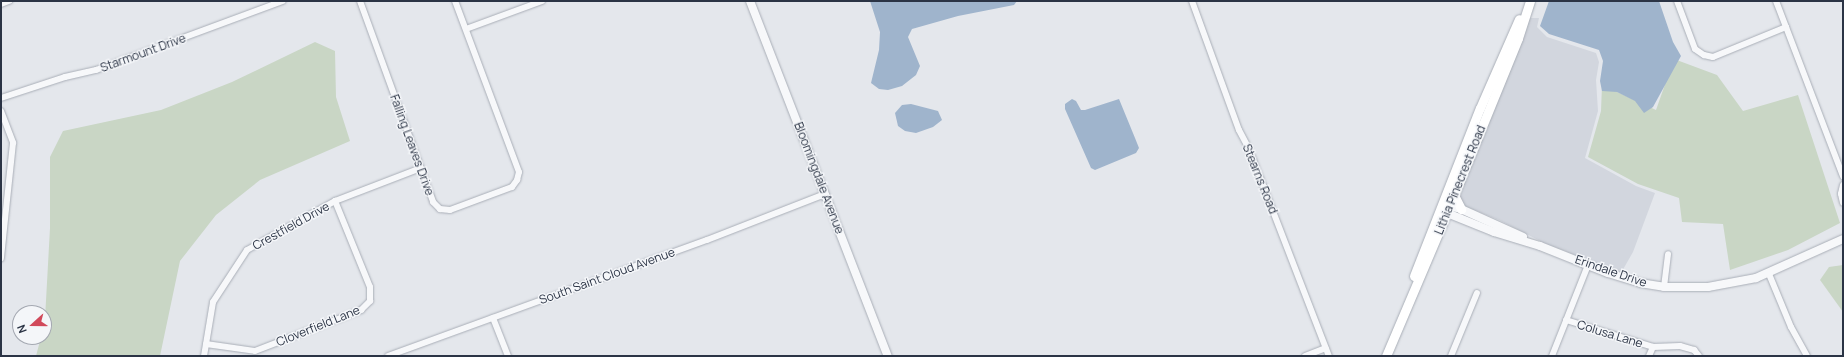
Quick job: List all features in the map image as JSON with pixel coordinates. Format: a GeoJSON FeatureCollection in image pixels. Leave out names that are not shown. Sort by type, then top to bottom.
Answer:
{"type":"FeatureCollection","features":[{"type":"Feature","properties":{"kind":"main road","name":"Lithia Pinecrest Road"},"geometry":{"type":"LineString","coordinates":[[1446,208],[1454,195],[1518,38],[1529,1]]}},
{"type":"Feature","properties":{"kind":"main road","name":"Lithia Pinecrest Road"},"geometry":{"type":"LineString","coordinates":[[1385,356],[1529,1]]}},
{"type":"Feature","properties":{"kind":"main road"},"geometry":{"type":"LineString","coordinates":[[1454,195],[1461,209]]}},
{"type":"Feature","properties":{"kind":"street"},"geometry":{"type":"LineString","coordinates":[[1,4],[9,1]]}},
{"type":"Feature","properties":{"kind":"street","name":"Starmount Drive"},"geometry":{"type":"LineString","coordinates":[[1,98],[65,77],[96,70],[283,1]]}},
{"type":"Feature","properties":{"kind":"street","name":"Falling Leaves Drive"},"geometry":{"type":"LineString","coordinates":[[360,1],[433,202],[440,209],[450,210],[512,187],[517,180],[519,172],[455,1]]}},
{"type":"Feature","properties":{"kind":"street"},"geometry":{"type":"LineString","coordinates":[[466,29],[542,1]]}},
{"type":"Feature","properties":{"kind":"street","name":"Bloomingdale Avenue"},"geometry":{"type":"LineString","coordinates":[[750,1],[888,356]]}},
{"type":"Feature","properties":{"kind":"street","name":"Stearns Road"},"geometry":{"type":"LineString","coordinates":[[1192,1],[1239,130],[1249,149],[1329,356]]}},
{"type":"Feature","properties":{"kind":"street"},"geometry":{"type":"LineString","coordinates":[[1677,1],[1695,49],[1704,55],[1713,57],[1786,27]]}},
{"type":"Feature","properties":{"kind":"street"},"geometry":{"type":"LineString","coordinates":[[1776,1],[1843,176]]}},
{"type":"Feature","properties":{"kind":"street"},"geometry":{"type":"LineString","coordinates":[[1,111],[13,143],[9,195],[1,258]]}},
{"type":"Feature","properties":{"kind":"street","name":"Crestfield Drive"},"geometry":{"type":"LineString","coordinates":[[204,356],[213,302],[247,250],[335,201],[420,168]]}},
{"type":"Feature","properties":{"kind":"street"},"geometry":{"type":"LineString","coordinates":[[1843,185],[1840,194],[1843,203]]}},
{"type":"Feature","properties":{"kind":"street"},"geometry":{"type":"LineString","coordinates":[[1,194],[9,195]]}},
{"type":"Feature","properties":{"kind":"street","name":"South Saint Cloud Avenue"},"geometry":{"type":"LineString","coordinates":[[388,356],[701,242],[825,194]]}},
{"type":"Feature","properties":{"kind":"street","name":"Cloverfield Lane"},"geometry":{"type":"LineString","coordinates":[[206,344],[255,351],[361,310],[370,301],[370,287],[335,201]]}},
{"type":"Feature","properties":{"kind":"street","name":"Erindale Drive"},"geometry":{"type":"LineString","coordinates":[[1446,208],[1461,209],[1497,223],[1540,246]]}},
{"type":"Feature","properties":{"kind":"street","name":"Erindale Drive"},"geometry":{"type":"LineString","coordinates":[[1446,208],[1494,232],[1540,246],[1628,279],[1664,287],[1708,287],[1740,282],[1770,274],[1843,239]]}},
{"type":"Feature","properties":{"kind":"street"},"geometry":{"type":"LineString","coordinates":[[1664,287],[1668,254]]}},
{"type":"Feature","properties":{"kind":"street"},"geometry":{"type":"LineString","coordinates":[[1552,356],[1588,265]]}},
{"type":"Feature","properties":{"kind":"street"},"geometry":{"type":"LineString","coordinates":[[1770,274],[1804,355]]}},
{"type":"Feature","properties":{"kind":"street"},"geometry":{"type":"LineString","coordinates":[[1451,356],[1477,292]]}},
{"type":"Feature","properties":{"kind":"street"},"geometry":{"type":"LineString","coordinates":[[493,318],[508,356]]}},
{"type":"Feature","properties":{"kind":"street","name":"Colusa Lane"},"geometry":{"type":"LineString","coordinates":[[1566,320],[1654,347],[1680,346],[1694,350],[1700,356]]}},
{"type":"Feature","properties":{"kind":"street"},"geometry":{"type":"LineString","coordinates":[[1649,356],[1654,347]]}},
{"type":"Feature","properties":{"kind":"street"},"geometry":{"type":"LineString","coordinates":[[1305,356],[1326,348]]}},
{"type":"Feature","properties":{"kind":"shaded area"},"geometry":{"type":"Polygon","coordinates":[[[1528,18],[1539,18],[1537,27],[1547,37],[1596,53],[1599,62],[1596,80],[1598,111],[1585,158],[1636,186],[1655,193],[1633,252],[1621,273],[1542,242],[1499,220],[1464,206],[1458,195],[1528,18]]]}},
{"type":"Feature","properties":{"kind":"green space"},"geometry":{"type":"Polygon","coordinates":[[[315,42],[335,51],[336,97],[350,141],[260,180],[216,215],[180,261],[160,356],[36,356],[39,345],[52,345],[52,305],[46,305],[50,228],[50,157],[63,131],[161,110],[232,82],[315,42]]]}},
{"type":"Feature","properties":{"kind":"green space"},"geometry":{"type":"Polygon","coordinates":[[[1674,59],[1717,75],[1743,111],[1798,95],[1840,223],[1788,250],[1730,270],[1723,224],[1682,222],[1679,198],[1638,184],[1588,157],[1601,111],[1602,85],[1656,110],[1674,59]]]}},
{"type":"Feature","properties":{"kind":"green space"},"geometry":{"type":"Polygon","coordinates":[[[1843,265],[1843,312],[1820,280],[1829,267],[1843,265]]]}},
{"type":"Feature","properties":{"kind":"water"},"geometry":{"type":"Polygon","coordinates":[[[870,1],[1017,1],[1014,5],[958,16],[912,29],[908,37],[920,66],[916,75],[902,86],[888,90],[879,89],[871,83],[879,50],[880,32],[870,1]]]}},
{"type":"Feature","properties":{"kind":"water"},"geometry":{"type":"Polygon","coordinates":[[[1549,1],[1659,1],[1673,42],[1681,56],[1653,107],[1644,113],[1635,101],[1617,92],[1602,91],[1600,81],[1603,61],[1599,50],[1549,34],[1540,26],[1549,1]]]}},
{"type":"Feature","properties":{"kind":"water"},"geometry":{"type":"Polygon","coordinates":[[[1072,99],[1076,101],[1081,110],[1085,110],[1119,99],[1139,148],[1136,153],[1095,170],[1091,168],[1065,109],[1065,104],[1072,99]]]}},
{"type":"Feature","properties":{"kind":"water"},"geometry":{"type":"Polygon","coordinates":[[[911,104],[938,111],[942,120],[933,127],[916,133],[905,131],[898,126],[895,113],[902,105],[911,104]]]}}]}
